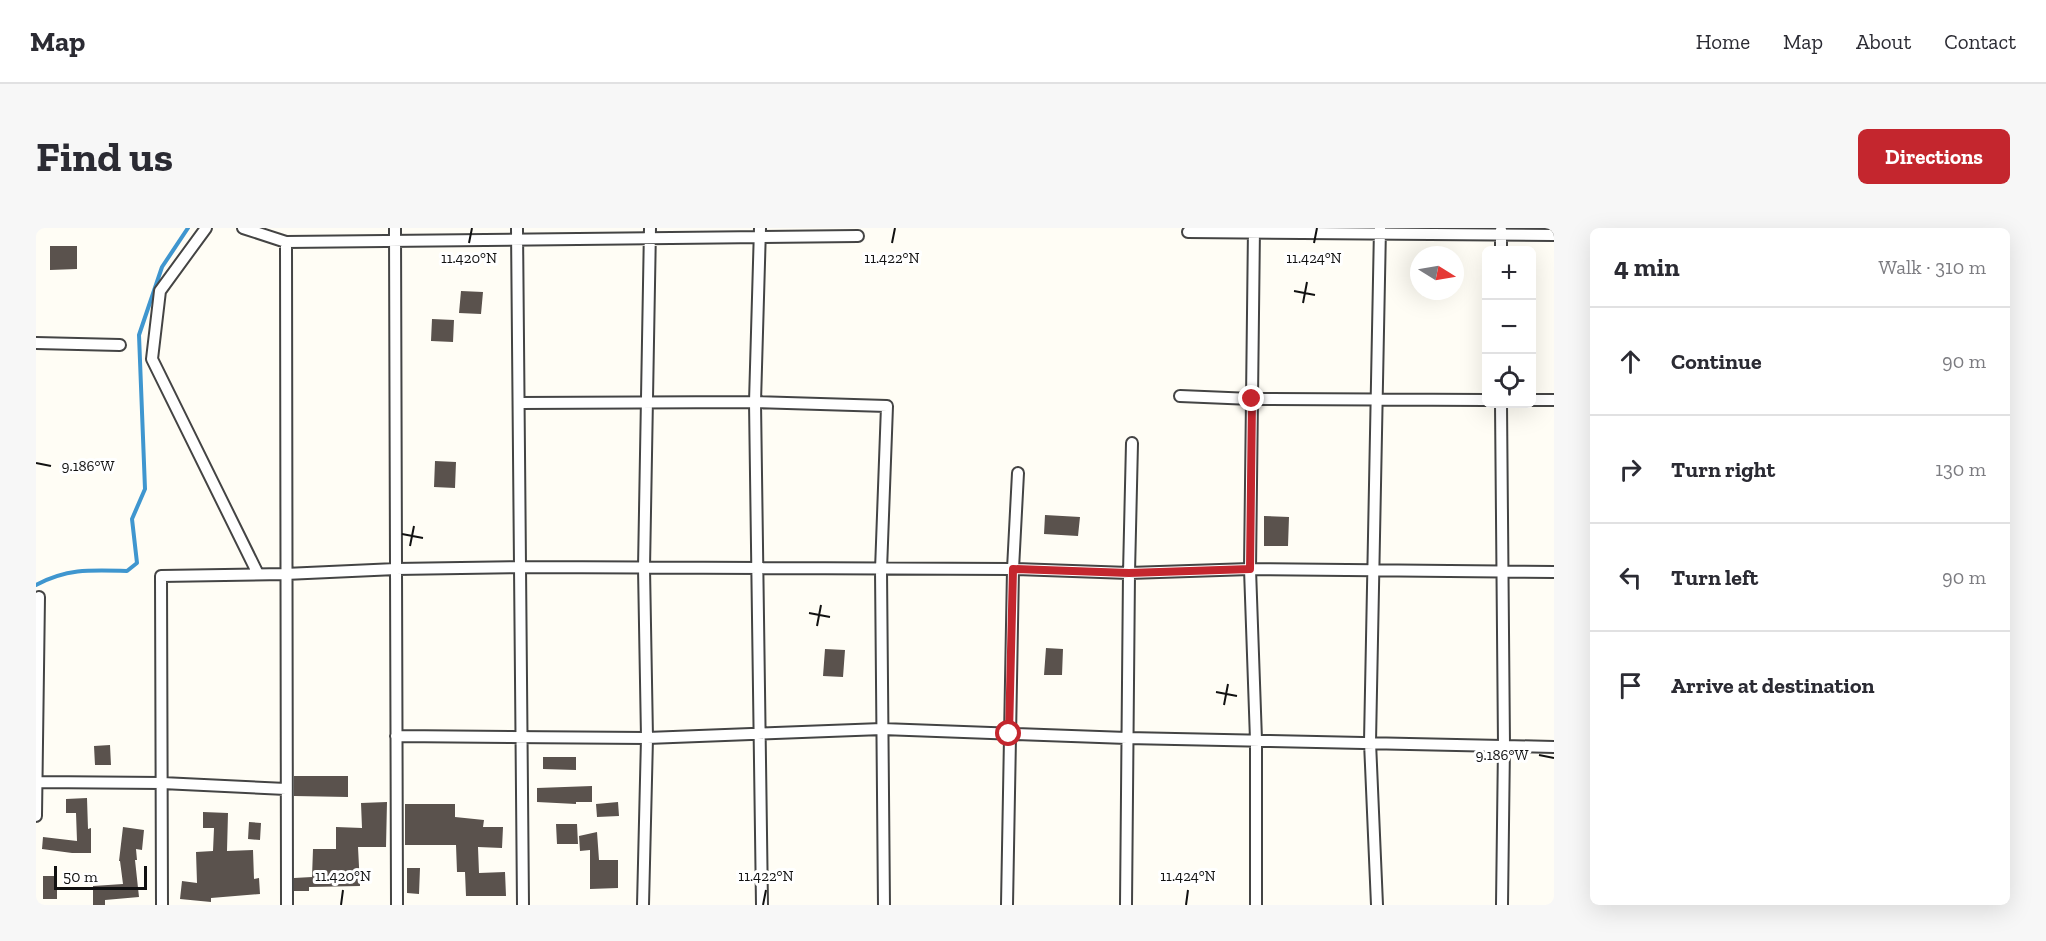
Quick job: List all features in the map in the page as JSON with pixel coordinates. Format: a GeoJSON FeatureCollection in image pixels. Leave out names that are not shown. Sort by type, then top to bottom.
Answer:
{"type":"FeatureCollection","features":[{"type":"Feature","properties":{"kind":"street"},"geometry":{"type":"LineString","coordinates":[[206,228],[160,291],[152,359],[258,574]]}},
{"type":"Feature","properties":{"kind":"street"},"geometry":{"type":"LineString","coordinates":[[243,228],[286,242],[517,240],[650,233],[760,232],[858,236]]}},
{"type":"Feature","properties":{"kind":"street"},"geometry":{"type":"LineString","coordinates":[[394,228],[397,905]]}},
{"type":"Feature","properties":{"kind":"street"},"geometry":{"type":"LineString","coordinates":[[517,228],[523,905]]}},
{"type":"Feature","properties":{"kind":"street"},"geometry":{"type":"LineString","coordinates":[[1254,230],[1250,569],[1256,740],[1256,905]]}},
{"type":"Feature","properties":{"kind":"street"},"geometry":{"type":"LineString","coordinates":[[1377,905],[1370,742],[1380,231]]}},
{"type":"Feature","properties":{"kind":"street"},"geometry":{"type":"LineString","coordinates":[[1188,232],[1501,231],[1554,235]]}},
{"type":"Feature","properties":{"kind":"street"},"geometry":{"type":"LineString","coordinates":[[760,232],[755,402],[762,905]]}},
{"type":"Feature","properties":{"kind":"street"},"geometry":{"type":"LineString","coordinates":[[644,905],[647,738],[644,568],[650,233]]}},
{"type":"Feature","properties":{"kind":"street"},"geometry":{"type":"LineString","coordinates":[[286,242],[287,905]]}},
{"type":"Feature","properties":{"kind":"street"},"geometry":{"type":"LineString","coordinates":[[36,343],[120,345]]}},
{"type":"Feature","properties":{"kind":"street"},"geometry":{"type":"LineString","coordinates":[[1180,396],[1252,399],[1482,400]]}},
{"type":"Feature","properties":{"kind":"street"},"geometry":{"type":"LineString","coordinates":[[1536,400],[1554,400]]}},
{"type":"Feature","properties":{"kind":"street"},"geometry":{"type":"LineString","coordinates":[[519,403],[647,401],[887,406],[881,570],[885,905]]}},
{"type":"Feature","properties":{"kind":"street"},"geometry":{"type":"LineString","coordinates":[[1501,408],[1504,745],[1502,905]]}},
{"type":"Feature","properties":{"kind":"street"},"geometry":{"type":"LineString","coordinates":[[1126,905],[1132,444]]}},
{"type":"Feature","properties":{"kind":"street"},"geometry":{"type":"LineString","coordinates":[[1007,905],[1013,569],[1018,473]]}},
{"type":"Feature","properties":{"kind":"street"},"geometry":{"type":"LineString","coordinates":[[162,905],[161,576],[521,567],[1013,569],[1129,573],[1250,569],[1554,572]]}},
{"type":"Feature","properties":{"kind":"street"},"geometry":{"type":"LineString","coordinates":[[36,816],[39,597]]}},
{"type":"Feature","properties":{"kind":"street"},"geometry":{"type":"LineString","coordinates":[[396,736],[647,738],[882,729],[1128,738],[1554,747]]}},
{"type":"Feature","properties":{"kind":"street"},"geometry":{"type":"LineString","coordinates":[[37,782],[162,783],[286,789]]}},
{"type":"Feature","properties":{"kind":"building"},"geometry":{"type":"Polygon","coordinates":[[[50,246],[77,246],[77,269],[50,270],[50,246]]]}},
{"type":"Feature","properties":{"kind":"building"},"geometry":{"type":"Polygon","coordinates":[[[461,291],[483,292],[481,314],[459,313],[461,291]]]}},
{"type":"Feature","properties":{"kind":"building"},"geometry":{"type":"Polygon","coordinates":[[[432,319],[454,320],[453,342],[431,341],[432,319]]]}},
{"type":"Feature","properties":{"kind":"building"},"geometry":{"type":"Polygon","coordinates":[[[435,461],[456,462],[455,488],[434,487],[435,461]]]}},
{"type":"Feature","properties":{"kind":"building"},"geometry":{"type":"Polygon","coordinates":[[[1045,515],[1080,517],[1078,536],[1044,534],[1045,515]]]}},
{"type":"Feature","properties":{"kind":"building"},"geometry":{"type":"Polygon","coordinates":[[[1264,516],[1289,517],[1288,546],[1264,546],[1264,516]]]}},
{"type":"Feature","properties":{"kind":"building"},"geometry":{"type":"Polygon","coordinates":[[[1046,648],[1063,649],[1062,675],[1044,675],[1046,648]]]}},
{"type":"Feature","properties":{"kind":"building"},"geometry":{"type":"Polygon","coordinates":[[[825,649],[845,650],[843,677],[823,676],[825,649]]]}},
{"type":"Feature","properties":{"kind":"building"},"geometry":{"type":"Polygon","coordinates":[[[110,745],[111,765],[95,765],[94,746],[110,745]]]}},
{"type":"Feature","properties":{"kind":"building"},"geometry":{"type":"Polygon","coordinates":[[[543,757],[576,757],[576,770],[543,769],[543,757]]]}},
{"type":"Feature","properties":{"kind":"building"},"geometry":{"type":"Polygon","coordinates":[[[294,776],[348,776],[348,797],[294,796],[294,776]]]}},
{"type":"Feature","properties":{"kind":"building"},"geometry":{"type":"Polygon","coordinates":[[[592,786],[592,802],[576,802],[576,804],[537,802],[537,788],[592,786]]]}},
{"type":"Feature","properties":{"kind":"building"},"geometry":{"type":"Polygon","coordinates":[[[87,798],[88,829],[91,828],[91,853],[42,849],[43,837],[77,841],[76,813],[66,813],[66,799],[87,798]]]}},
{"type":"Feature","properties":{"kind":"building"},"geometry":{"type":"Polygon","coordinates":[[[387,802],[386,847],[358,847],[360,886],[309,887],[309,891],[294,891],[294,878],[312,877],[313,849],[336,849],[336,827],[362,828],[361,803],[387,802]]]}},
{"type":"Feature","properties":{"kind":"building"},"geometry":{"type":"Polygon","coordinates":[[[618,802],[619,816],[597,817],[596,804],[618,802]]]}},
{"type":"Feature","properties":{"kind":"building"},"geometry":{"type":"Polygon","coordinates":[[[405,804],[455,804],[455,817],[484,820],[483,827],[503,827],[502,848],[478,847],[479,873],[505,872],[506,896],[466,896],[465,872],[457,872],[456,845],[405,845],[405,804]]]}},
{"type":"Feature","properties":{"kind":"building"},"geometry":{"type":"Polygon","coordinates":[[[203,812],[228,813],[227,851],[253,850],[254,879],[259,878],[260,894],[211,898],[211,902],[180,899],[182,881],[197,883],[196,852],[213,851],[214,828],[203,828],[203,812]]]}},
{"type":"Feature","properties":{"kind":"building"},"geometry":{"type":"Polygon","coordinates":[[[249,822],[261,823],[260,840],[248,839],[249,822]]]}},
{"type":"Feature","properties":{"kind":"building"},"geometry":{"type":"Polygon","coordinates":[[[556,824],[577,824],[578,844],[557,844],[556,824]]]}},
{"type":"Feature","properties":{"kind":"building"},"geometry":{"type":"Polygon","coordinates":[[[123,827],[144,830],[142,850],[136,849],[137,860],[135,860],[139,897],[105,900],[105,905],[93,905],[93,886],[123,884],[119,861],[123,827]]]}},
{"type":"Feature","properties":{"kind":"building"},"geometry":{"type":"Polygon","coordinates":[[[597,832],[599,860],[618,860],[618,888],[590,889],[590,850],[580,851],[579,836],[597,832]]]}},
{"type":"Feature","properties":{"kind":"building"},"geometry":{"type":"Polygon","coordinates":[[[407,868],[420,868],[419,894],[407,893],[407,868]]]}},
{"type":"Feature","properties":{"kind":"building"},"geometry":{"type":"Polygon","coordinates":[[[43,876],[57,876],[57,899],[43,899],[43,876]]]}},
{"type":"Feature","properties":{"kind":"waterway"},"geometry":{"type":"LineString","coordinates":[[36,585],[70,573],[127,571],[137,563],[132,519],[145,489],[139,335],[162,267],[188,228]]}},
{"type":"Feature","properties":{"kind":"route"},"geometry":{"type":"LineString","coordinates":[[1009,734],[1013,569],[1129,573],[1250,569],[1252,399]]}}]}
